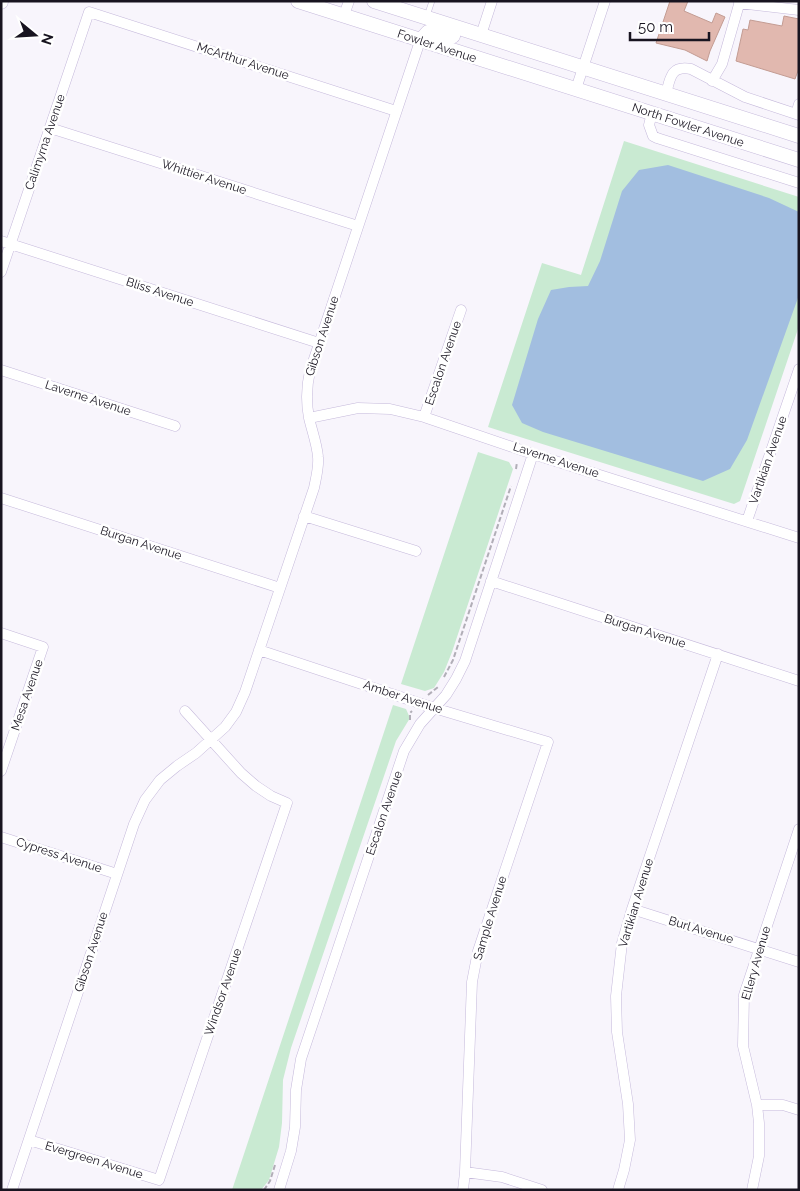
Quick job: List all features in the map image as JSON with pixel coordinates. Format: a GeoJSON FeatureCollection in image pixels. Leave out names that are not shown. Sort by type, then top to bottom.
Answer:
{"type":"FeatureCollection","features":[{"type":"Feature","properties":{"kind":"main road","name":"Fowler Avenue"},"geometry":{"type":"LineString","coordinates":[[298,1],[576,89]]}},
{"type":"Feature","properties":{"kind":"main road","name":"Fowler Avenue"},"geometry":{"type":"LineString","coordinates":[[374,1],[584,68]]}},
{"type":"Feature","properties":{"kind":"main road"},"geometry":{"type":"LineString","coordinates":[[420,41],[428,32],[436,31],[461,38],[481,35]]}},
{"type":"Feature","properties":{"kind":"main road","name":"North Fowler Avenue"},"geometry":{"type":"LineString","coordinates":[[584,68],[799,136]]}},
{"type":"Feature","properties":{"kind":"main road","name":"North Fowler Avenue"},"geometry":{"type":"LineString","coordinates":[[576,89],[799,160]]}},
{"type":"Feature","properties":{"kind":"street"},"geometry":{"type":"LineString","coordinates":[[344,15],[348,1]]}},
{"type":"Feature","properties":{"kind":"street"},"geometry":{"type":"LineString","coordinates":[[481,35],[492,1]]}},
{"type":"Feature","properties":{"kind":"street"},"geometry":{"type":"LineString","coordinates":[[576,89],[605,1]]}},
{"type":"Feature","properties":{"kind":"street"},"geometry":{"type":"LineString","coordinates":[[712,80],[722,64],[739,2],[799,10]]}},
{"type":"Feature","properties":{"kind":"street","name":"McArthur Avenue"},"geometry":{"type":"LineString","coordinates":[[89,12],[396,111]]}},
{"type":"Feature","properties":{"kind":"street","name":"Calimyrna Avenue"},"geometry":{"type":"LineString","coordinates":[[1,272],[6,242],[50,128],[89,12]]}},
{"type":"Feature","properties":{"kind":"street","name":"Gibson Avenue"},"geometry":{"type":"LineString","coordinates":[[12,1190],[134,824],[145,800],[160,780],[225,727],[236,712],[245,692],[314,488],[318,457],[306,399],[307,386],[420,41]]}},
{"type":"Feature","properties":{"kind":"street"},"geometry":{"type":"LineString","coordinates":[[666,94],[672,74],[677,69],[684,68],[691,69],[745,97],[798,111]]}},
{"type":"Feature","properties":{"kind":"street"},"geometry":{"type":"LineString","coordinates":[[652,113],[649,125],[653,136],[657,138],[799,183]]}},
{"type":"Feature","properties":{"kind":"street","name":"Whittier Avenue"},"geometry":{"type":"LineString","coordinates":[[50,128],[358,226]]}},
{"type":"Feature","properties":{"kind":"street","name":"Bliss Avenue"},"geometry":{"type":"LineString","coordinates":[[6,242],[320,344]]}},
{"type":"Feature","properties":{"kind":"street","name":"Escalon Avenue"},"geometry":{"type":"LineString","coordinates":[[424,417],[461,310]]}},
{"type":"Feature","properties":{"kind":"street","name":"Vartikian Avenue"},"geometry":{"type":"LineString","coordinates":[[748,521],[799,369]]}},
{"type":"Feature","properties":{"kind":"street","name":"Laverne Avenue"},"geometry":{"type":"LineString","coordinates":[[1,370],[175,426]]}},
{"type":"Feature","properties":{"kind":"street","name":"Laverne Avenue"},"geometry":{"type":"LineString","coordinates":[[309,418],[358,408],[390,409],[424,417],[533,454],[799,538]]}},
{"type":"Feature","properties":{"kind":"street","name":"Escalon Avenue"},"geometry":{"type":"LineString","coordinates":[[279,1190],[291,1152],[295,1126],[296,1090],[301,1060],[404,751],[420,724],[446,695],[465,661],[533,454]]}},
{"type":"Feature","properties":{"kind":"street","name":"Burgan Avenue"},"geometry":{"type":"LineString","coordinates":[[1,498],[280,588]]}},
{"type":"Feature","properties":{"kind":"street"},"geometry":{"type":"LineString","coordinates":[[304,516],[416,551]]}},
{"type":"Feature","properties":{"kind":"street","name":"Burgan Avenue"},"geometry":{"type":"LineString","coordinates":[[491,581],[799,681]]}},
{"type":"Feature","properties":{"kind":"street","name":"Mesa Avenue"},"geometry":{"type":"LineString","coordinates":[[1,633],[43,647],[1,771]]}},
{"type":"Feature","properties":{"kind":"street","name":"Amber Avenue"},"geometry":{"type":"LineString","coordinates":[[259,650],[434,708],[548,742]]}},
{"type":"Feature","properties":{"kind":"street","name":"Vartikian Avenue"},"geometry":{"type":"LineString","coordinates":[[618,1190],[630,1140],[628,1104],[617,1032],[616,996],[622,943],[718,654]]}},
{"type":"Feature","properties":{"kind":"street"},"geometry":{"type":"LineString","coordinates":[[185,711],[211,740]]}},
{"type":"Feature","properties":{"kind":"street","name":"Windsor Avenue"},"geometry":{"type":"LineString","coordinates":[[159,1180],[287,803],[271,796],[256,786],[241,773],[211,740]]}},
{"type":"Feature","properties":{"kind":"street","name":"Sample Avenue"},"geometry":{"type":"LineString","coordinates":[[463,1190],[472,982],[478,951],[548,742]]}},
{"type":"Feature","properties":{"kind":"street","name":"Ellery Avenue"},"geometry":{"type":"LineString","coordinates":[[752,1190],[759,1156],[759,1123],[757,1106],[743,1046],[744,996],[799,829]]}},
{"type":"Feature","properties":{"kind":"street","name":"Cypress Avenue"},"geometry":{"type":"LineString","coordinates":[[1,837],[117,874]]}},
{"type":"Feature","properties":{"kind":"street","name":"Burl Avenue"},"geometry":{"type":"LineString","coordinates":[[632,909],[799,962]]}},
{"type":"Feature","properties":{"kind":"street"},"geometry":{"type":"LineString","coordinates":[[757,1106],[783,1105],[799,1110]]}},
{"type":"Feature","properties":{"kind":"street","name":"Evergreen Avenue"},"geometry":{"type":"LineString","coordinates":[[29,1140],[159,1180]]}},
{"type":"Feature","properties":{"kind":"street"},"geometry":{"type":"LineString","coordinates":[[465,1172],[502,1177],[542,1190]]}},
{"type":"Feature","properties":{"kind":"lane"},"geometry":{"type":"LineString","coordinates":[[427,18],[432,1]]}},
{"type":"Feature","properties":{"kind":"green space"},"geometry":{"type":"Polygon","coordinates":[[[624,141],[799,197],[799,326],[740,501],[734,504],[488,427],[542,263],[581,275],[624,141]]]}},
{"type":"Feature","properties":{"kind":"green space"},"geometry":{"type":"Polygon","coordinates":[[[478,452],[509,462],[513,469],[452,652],[444,672],[434,688],[425,691],[401,684],[478,452]]]}},
{"type":"Feature","properties":{"kind":"green space"},"geometry":{"type":"Polygon","coordinates":[[[393,705],[406,709],[410,718],[396,741],[291,1048],[283,1080],[282,1123],[279,1147],[269,1180],[261,1190],[232,1190],[393,705]]]}},
{"type":"Feature","properties":{"kind":"water"},"geometry":{"type":"Polygon","coordinates":[[[668,165],[769,198],[799,212],[799,295],[747,440],[730,469],[703,481],[543,432],[522,423],[512,405],[538,319],[551,290],[588,286],[600,261],[622,191],[639,170],[668,165]]]}},
{"type":"Feature","properties":{"kind":"building"},"geometry":{"type":"Polygon","coordinates":[[[670,1],[688,1],[684,11],[712,23],[716,13],[725,17],[707,61],[685,50],[656,43],[670,1]]]}},
{"type":"Feature","properties":{"kind":"building"},"geometry":{"type":"Polygon","coordinates":[[[784,16],[799,19],[799,68],[795,79],[736,61],[743,29],[748,30],[750,20],[782,26],[784,16]]]}}]}
